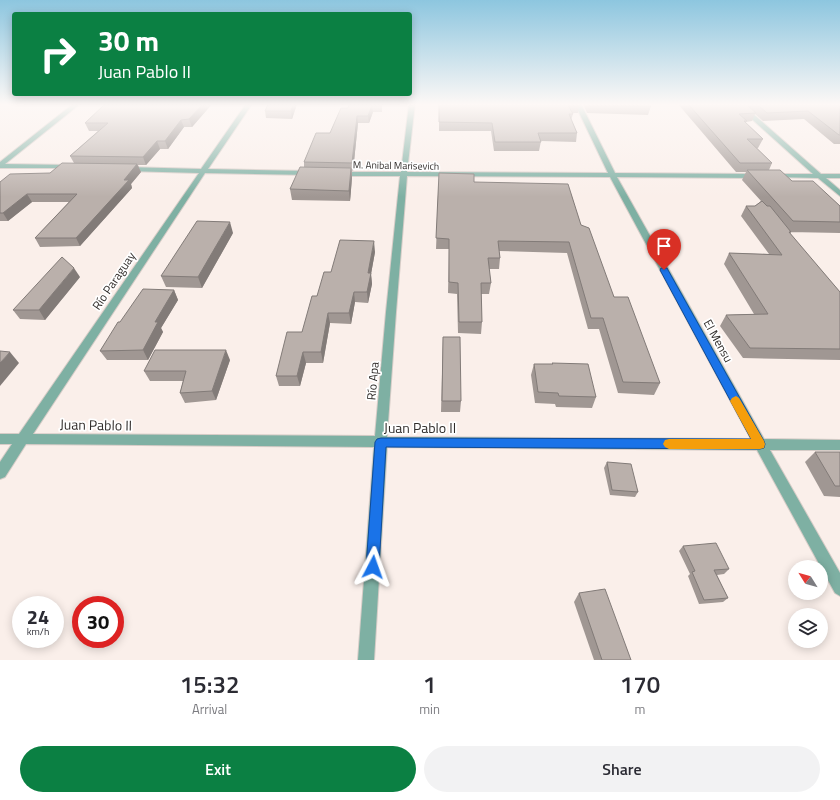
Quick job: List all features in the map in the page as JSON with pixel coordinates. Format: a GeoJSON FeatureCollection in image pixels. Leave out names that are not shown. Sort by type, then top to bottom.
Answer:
{"type":"FeatureCollection","features":[{"type":"Feature","properties":{"kind":"street"},"geometry":{"type":"LineString","coordinates":[[0,165],[38,135]]}},
{"type":"Feature","properties":{"kind":"street","name":"Río Paraguay"},"geometry":{"type":"LineString","coordinates":[[0,473],[228,135]]}},
{"type":"Feature","properties":{"kind":"street","name":"Río Apa"},"geometry":{"type":"LineString","coordinates":[[366,660],[381,442],[403,175],[408,135]]}},
{"type":"Feature","properties":{"kind":"street","name":"El Mensu"},"geometry":{"type":"LineString","coordinates":[[593,135],[613,176],[840,588]]}},
{"type":"Feature","properties":{"kind":"street"},"geometry":{"type":"LineString","coordinates":[[773,135],[840,194]]}},
{"type":"Feature","properties":{"kind":"street"},"geometry":{"type":"LineString","coordinates":[[0,155],[12,155]]}},
{"type":"Feature","properties":{"kind":"street"},"geometry":{"type":"LineString","coordinates":[[0,165],[78,168]]}},
{"type":"Feature","properties":{"kind":"street"},"geometry":{"type":"LineString","coordinates":[[117,169],[318,173]]}},
{"type":"Feature","properties":{"kind":"street","name":"M. Anibal Marisevich"},"geometry":{"type":"LineString","coordinates":[[334,174],[840,176]]}},
{"type":"Feature","properties":{"kind":"street","name":"Juan Pablo II"},"geometry":{"type":"LineString","coordinates":[[0,438],[840,445]]}},
{"type":"Feature","properties":{"kind":"building"},"geometry":{"type":"Polygon","coordinates":[[[94,135],[170,135],[165,141],[157,141],[143,157],[70,156],[94,135]]]}},
{"type":"Feature","properties":{"kind":"building"},"geometry":{"type":"Polygon","coordinates":[[[315,135],[355,135],[352,163],[304,162],[315,135]]]}},
{"type":"Feature","properties":{"kind":"building"},"geometry":{"type":"Polygon","coordinates":[[[494,135],[539,135],[541,142],[495,142],[494,135]]]}},
{"type":"Feature","properties":{"kind":"building"},"geometry":{"type":"Polygon","coordinates":[[[715,135],[759,135],[763,139],[747,139],[772,163],[740,163],[715,135]]]}},
{"type":"Feature","properties":{"kind":"building"},"geometry":{"type":"Polygon","coordinates":[[[62,163],[137,164],[124,180],[129,180],[76,238],[35,238],[77,194],[27,194],[3,213],[0,213],[0,182],[10,174],[50,173],[62,163]]]}},
{"type":"Feature","properties":{"kind":"building"},"geometry":{"type":"Polygon","coordinates":[[[300,167],[351,168],[349,191],[290,189],[300,167]]]}},
{"type":"Feature","properties":{"kind":"building"},"geometry":{"type":"Polygon","coordinates":[[[747,170],[780,170],[792,181],[813,181],[840,206],[840,222],[793,221],[747,170]]]}},
{"type":"Feature","properties":{"kind":"building"},"geometry":{"type":"Polygon","coordinates":[[[439,173],[474,174],[474,182],[568,184],[581,225],[589,228],[614,297],[628,297],[660,383],[623,382],[603,318],[591,318],[569,242],[498,241],[500,258],[488,258],[491,283],[481,283],[482,322],[459,322],[458,283],[449,282],[449,239],[436,238],[439,173]]]}},
{"type":"Feature","properties":{"kind":"building"},"geometry":{"type":"Polygon","coordinates":[[[762,201],[767,206],[770,206],[791,232],[789,232],[840,292],[840,349],[750,348],[726,315],[768,314],[729,253],[782,255],[746,206],[755,206],[762,201]]]}},
{"type":"Feature","properties":{"kind":"building"},"geometry":{"type":"Polygon","coordinates":[[[197,221],[230,222],[198,277],[161,276],[197,221]]]}},
{"type":"Feature","properties":{"kind":"building"},"geometry":{"type":"Polygon","coordinates":[[[340,240],[374,241],[368,273],[371,273],[367,292],[354,292],[349,313],[328,313],[321,352],[303,352],[297,376],[276,376],[287,332],[302,332],[312,296],[317,296],[324,272],[331,272],[340,240]]]}},
{"type":"Feature","properties":{"kind":"building"},"geometry":{"type":"Polygon","coordinates":[[[62,257],[74,268],[39,310],[13,310],[62,257]]]}},
{"type":"Feature","properties":{"kind":"building"},"geometry":{"type":"Polygon","coordinates":[[[143,289],[174,290],[155,322],[158,322],[143,350],[100,351],[118,322],[120,322],[143,289]]]}},
{"type":"Feature","properties":{"kind":"building"},"geometry":{"type":"Polygon","coordinates":[[[443,337],[460,337],[461,401],[442,401],[443,337]]]}},
{"type":"Feature","properties":{"kind":"building"},"geometry":{"type":"Polygon","coordinates":[[[155,350],[226,350],[212,391],[180,393],[186,371],[144,371],[155,350]]]}},
{"type":"Feature","properties":{"kind":"building"},"geometry":{"type":"Polygon","coordinates":[[[0,351],[10,352],[0,363],[0,351]]]}},
{"type":"Feature","properties":{"kind":"building"},"geometry":{"type":"Polygon","coordinates":[[[552,363],[588,364],[596,397],[559,396],[558,393],[538,392],[534,364],[553,364],[552,363]]]}},
{"type":"Feature","properties":{"kind":"building"},"geometry":{"type":"Polygon","coordinates":[[[815,452],[840,452],[840,486],[835,486],[815,452]]]}},
{"type":"Feature","properties":{"kind":"building"},"geometry":{"type":"Polygon","coordinates":[[[607,462],[631,464],[638,492],[612,490],[607,462]]]}},
{"type":"Feature","properties":{"kind":"building"},"geometry":{"type":"Polygon","coordinates":[[[716,543],[729,569],[714,570],[728,598],[704,600],[692,572],[695,571],[683,546],[716,543]]]}},
{"type":"Feature","properties":{"kind":"building"},"geometry":{"type":"Polygon","coordinates":[[[605,589],[631,660],[602,660],[579,593],[605,589]]]}},
{"type":"Feature","properties":{"kind":"slow traffic"},"geometry":{"type":"LineString","coordinates":[[669,444],[760,444],[736,401]]}},
{"type":"Feature","properties":{"kind":"route"},"geometry":{"type":"LineString","coordinates":[[373,567],[381,442],[760,444],[664,270]]}}]}
